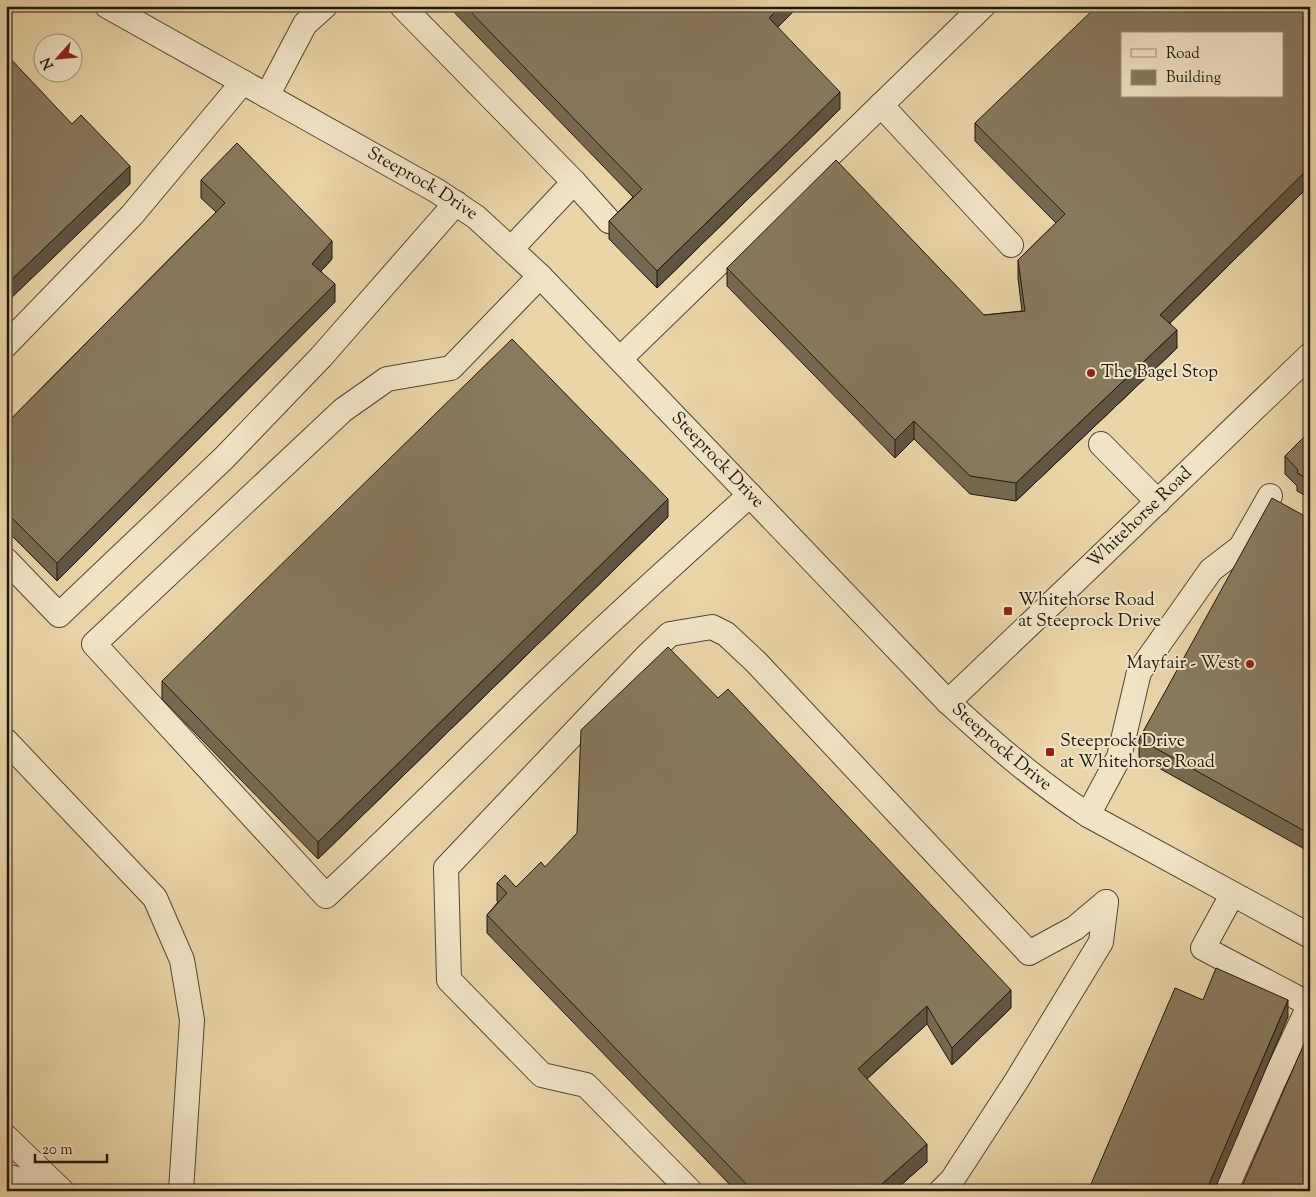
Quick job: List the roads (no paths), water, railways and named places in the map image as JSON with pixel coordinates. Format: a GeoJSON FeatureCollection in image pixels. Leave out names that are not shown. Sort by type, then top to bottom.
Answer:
{"type":"FeatureCollection","features":[{"type":"Feature","properties":{"kind":"street","name":"Steeprock Drive"},"geometry":{"type":"LineString","coordinates":[[107,6],[437,191],[476,217],[540,276],[620,358],[948,702],[1026,772],[1052,792],[1088,815],[1310,936]]}},
{"type":"Feature","properties":{"kind":"street"},"geometry":{"type":"LineString","coordinates":[[402,6],[574,182],[609,221]]}},
{"type":"Feature","properties":{"kind":"street"},"geometry":{"type":"LineString","coordinates":[[620,358],[984,6]]}},
{"type":"Feature","properties":{"kind":"street"},"geometry":{"type":"LineString","coordinates":[[267,96],[312,10]]}},
{"type":"Feature","properties":{"kind":"street"},"geometry":{"type":"LineString","coordinates":[[6,345],[132,216],[243,82]]}},
{"type":"Feature","properties":{"kind":"street"},"geometry":{"type":"LineString","coordinates":[[881,105],[1011,245]]}},
{"type":"Feature","properties":{"kind":"street"},"geometry":{"type":"LineString","coordinates":[[511,248],[574,182]]}},
{"type":"Feature","properties":{"kind":"street"},"geometry":{"type":"LineString","coordinates":[[6,560],[59,615],[224,458],[321,357],[456,204]]}},
{"type":"Feature","properties":{"kind":"street"},"geometry":{"type":"LineString","coordinates":[[540,276],[451,368],[387,379],[343,410],[94,644],[326,896],[406,822],[536,693],[750,495]]}},
{"type":"Feature","properties":{"kind":"street","name":"Whitehorse Road"},"geometry":{"type":"LineString","coordinates":[[948,702],[1310,355]]}},
{"type":"Feature","properties":{"kind":"street"},"geometry":{"type":"LineString","coordinates":[[1102,444],[1158,502]]}},
{"type":"Feature","properties":{"kind":"street"},"geometry":{"type":"LineString","coordinates":[[1088,815],[1120,757],[1139,672],[1211,570],[1241,546],[1270,496]]}},
{"type":"Feature","properties":{"kind":"street"},"geometry":{"type":"LineString","coordinates":[[690,1191],[586,1084],[542,1076],[449,980],[446,868],[644,658],[670,634],[712,627],[726,634],[756,662],[1029,953],[1075,928],[1106,902],[1101,942],[1006,1097],[952,1180],[941,1191]]}},
{"type":"Feature","properties":{"kind":"street"},"geometry":{"type":"LineString","coordinates":[[6,741],[155,898],[182,960],[192,1020],[181,1191]]}},
{"type":"Feature","properties":{"kind":"street"},"geometry":{"type":"LineString","coordinates":[[1224,1191],[1310,1004],[1203,948],[1232,895]]}},
{"type":"Feature","properties":{"kind":"street"},"geometry":{"type":"LineString","coordinates":[[6,1137],[62,1191],[6,1176]]}},
{"type":"Feature","properties":{"kind":"place","name":"The Bagel Stop"},"geometry":{"type":"Point","coordinates":[1091,373]}},
{"type":"Feature","properties":{"kind":"place","name":"Whitehorse Road at Steeprock Drive"},"geometry":{"type":"Point","coordinates":[1008,611]}},
{"type":"Feature","properties":{"kind":"place","name":"Mayfair - West"},"geometry":{"type":"Point","coordinates":[1250,664]}},
{"type":"Feature","properties":{"kind":"place","name":"Steeprock Drive at Whitehorse Road"},"geometry":{"type":"Point","coordinates":[1050,752]}}]}
